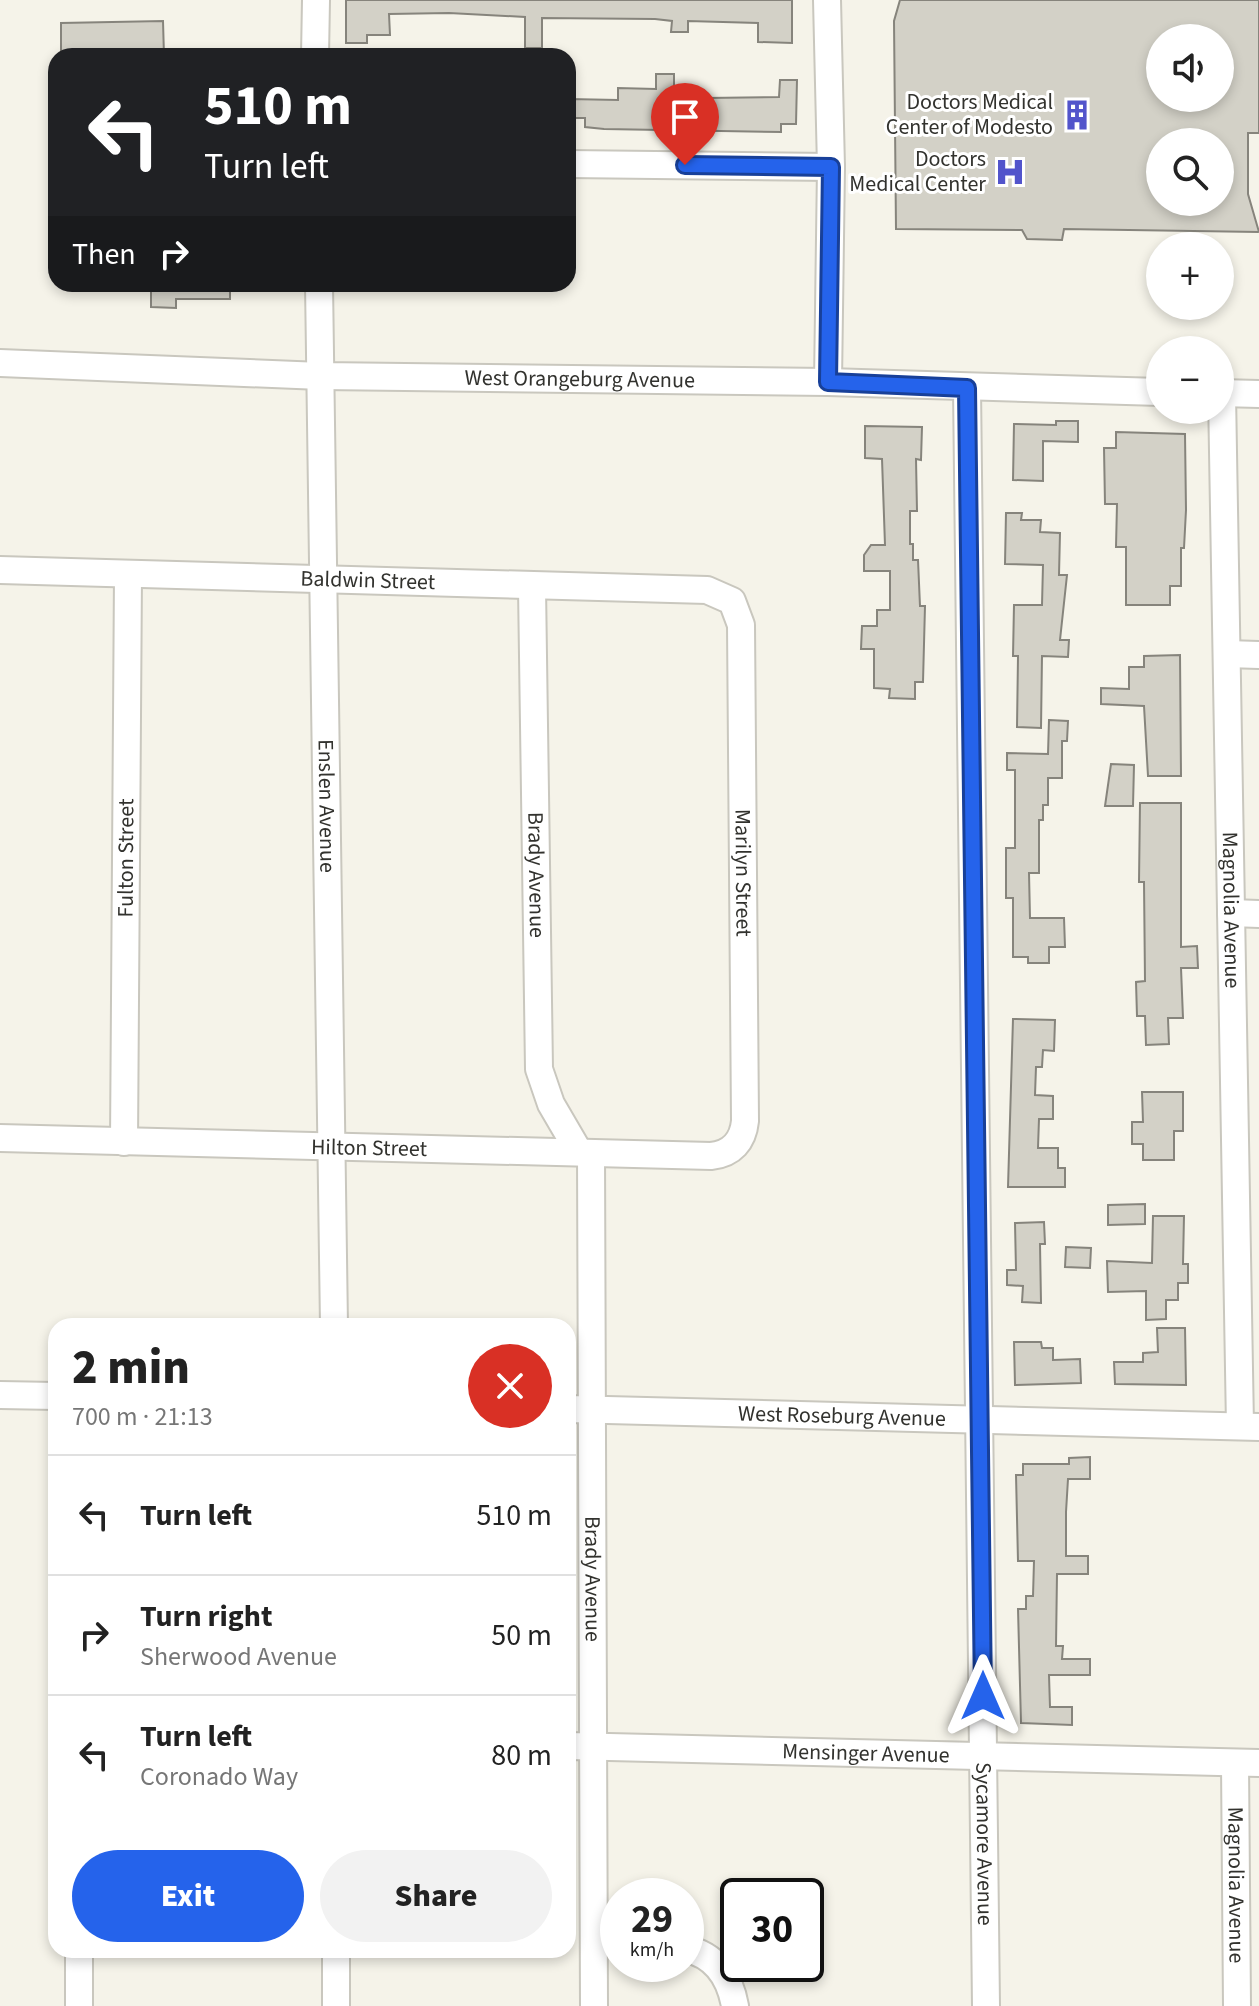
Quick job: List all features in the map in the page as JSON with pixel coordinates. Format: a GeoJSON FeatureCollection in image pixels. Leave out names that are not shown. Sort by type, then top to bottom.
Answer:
{"type":"FeatureCollection","features":[{"type":"Feature","properties":{"kind":"street"},"geometry":{"type":"LineString","coordinates":[[315,48],[316,0]]}},
{"type":"Feature","properties":{"kind":"street"},"geometry":{"type":"LineString","coordinates":[[827,0],[831,167],[828,382]]}},
{"type":"Feature","properties":{"kind":"street"},"geometry":{"type":"LineString","coordinates":[[576,164],[831,167]]}},
{"type":"Feature","properties":{"kind":"street","name":"Enslen Avenue"},"geometry":{"type":"LineString","coordinates":[[319,292],[334,1318]]}},
{"type":"Feature","properties":{"kind":"street","name":"West Orangeburg Avenue"},"geometry":{"type":"LineString","coordinates":[[0,363],[321,376],[828,382],[1146,392]]}},
{"type":"Feature","properties":{"kind":"street","name":"Sycamore Avenue"},"geometry":{"type":"LineString","coordinates":[[967,388],[982,1420],[986,2006]]}},
{"type":"Feature","properties":{"kind":"street"},"geometry":{"type":"LineString","coordinates":[[1234,394],[1259,394]]}},
{"type":"Feature","properties":{"kind":"street","name":"Magnolia Avenue"},"geometry":{"type":"LineString","coordinates":[[1222,424],[1231,913],[1247,1170],[1250,1427]]}},
{"type":"Feature","properties":{"kind":"street","name":"Baldwin Street"},"geometry":{"type":"LineString","coordinates":[[0,570],[707,590],[732,601]]}},
{"type":"Feature","properties":{"kind":"street","name":"Fulton Street"},"geometry":{"type":"LineString","coordinates":[[124,1142],[128,575]]}},
{"type":"Feature","properties":{"kind":"street","name":"Brady Avenue"},"geometry":{"type":"LineString","coordinates":[[532,587],[539,1069],[551,1104],[585,1153],[580,1747],[600,1899]]}},
{"type":"Feature","properties":{"kind":"street","name":"Marilyn Street"},"geometry":{"type":"LineString","coordinates":[[732,601],[741,625],[745,1105],[744,1132],[736,1145]]}},
{"type":"Feature","properties":{"kind":"street"},"geometry":{"type":"LineString","coordinates":[[1227,654],[1259,655]]}},
{"type":"Feature","properties":{"kind":"street"},"geometry":{"type":"LineString","coordinates":[[1231,913],[1259,914]]}},
{"type":"Feature","properties":{"kind":"street","name":"Hilton Street"},"geometry":{"type":"LineString","coordinates":[[0,1138],[711,1156],[736,1145]]}},
{"type":"Feature","properties":{"kind":"street"},"geometry":{"type":"LineString","coordinates":[[0,1395],[48,1396]]}},
{"type":"Feature","properties":{"kind":"street","name":"West Roseburg Avenue"},"geometry":{"type":"LineString","coordinates":[[581,1409],[1250,1427]]}},
{"type":"Feature","properties":{"kind":"street","name":"Mensinger Avenue"},"geometry":{"type":"LineString","coordinates":[[580,1747],[1247,1763]]}},
{"type":"Feature","properties":{"kind":"street","name":"Magnolia Avenue"},"geometry":{"type":"LineString","coordinates":[[1237,2006],[1247,1763]]}},
{"type":"Feature","properties":{"kind":"street"},"geometry":{"type":"LineString","coordinates":[[704,1957],[713,1961],[726,1975],[735,2006]]}},
{"type":"Feature","properties":{"kind":"street"},"geometry":{"type":"LineString","coordinates":[[79,1958],[79,2006]]}},
{"type":"Feature","properties":{"kind":"street"},"geometry":{"type":"LineString","coordinates":[[336,1958],[336,2006]]}},
{"type":"Feature","properties":{"kind":"street","name":"Brady Avenue"},"geometry":{"type":"LineString","coordinates":[[594,2006],[600,1976]]}},
{"type":"Feature","properties":{"kind":"building"},"geometry":{"type":"Polygon","coordinates":[[[346,0],[792,0],[792,43],[758,42],[758,23],[688,21],[688,32],[671,32],[672,21],[655,19],[542,18],[542,48],[525,48],[525,17],[449,13],[389,14],[390,35],[367,35],[367,43],[346,43],[346,0]]]}},
{"type":"Feature","properties":{"kind":"building","name":"Doctors Medical Center of Modesto"},"geometry":{"type":"Polygon","coordinates":[[[900,0],[1259,0],[1259,133],[1248,133],[1248,194],[1259,232],[1064,229],[1062,240],[1027,239],[1022,230],[896,229],[894,21],[900,0]]]}},
{"type":"Feature","properties":{"kind":"building"},"geometry":{"type":"Polygon","coordinates":[[[163,21],[164,48],[61,48],[61,23],[163,21]]]}},
{"type":"Feature","properties":{"kind":"building"},"geometry":{"type":"Polygon","coordinates":[[[656,74],[674,74],[674,104],[707,104],[707,98],[779,97],[780,80],[797,80],[796,124],[781,124],[781,132],[604,129],[585,127],[585,118],[576,118],[576,99],[618,100],[618,88],[656,89],[656,74]]]}},
{"type":"Feature","properties":{"kind":"building"},"geometry":{"type":"Polygon","coordinates":[[[151,292],[230,292],[230,299],[176,299],[176,308],[151,307],[151,292]]]}},
{"type":"Feature","properties":{"kind":"building"},"geometry":{"type":"Polygon","coordinates":[[[1056,421],[1078,421],[1078,442],[1043,441],[1043,481],[1013,480],[1014,424],[1056,425],[1056,421]]]}},
{"type":"Feature","properties":{"kind":"building"},"geometry":{"type":"Polygon","coordinates":[[[865,426],[922,427],[921,460],[916,459],[917,511],[910,511],[910,544],[913,544],[913,560],[918,560],[920,606],[925,606],[923,682],[915,682],[915,699],[889,698],[890,689],[874,688],[874,649],[861,649],[862,626],[877,626],[877,610],[890,610],[890,571],[864,571],[864,555],[871,545],[885,545],[882,459],[865,458],[865,426]]]}},
{"type":"Feature","properties":{"kind":"building"},"geometry":{"type":"Polygon","coordinates":[[[1116,432],[1185,434],[1186,510],[1184,548],[1181,548],[1181,586],[1170,586],[1170,605],[1126,605],[1126,547],[1116,547],[1117,504],[1105,504],[1104,448],[1116,448],[1116,432]]]}},
{"type":"Feature","properties":{"kind":"building"},"geometry":{"type":"Polygon","coordinates":[[[1006,513],[1022,513],[1021,520],[1041,520],[1040,532],[1060,533],[1059,575],[1067,575],[1060,640],[1069,640],[1068,657],[1042,656],[1041,728],[1017,727],[1018,656],[1013,656],[1014,605],[1042,605],[1043,565],[1005,564],[1006,513]]]}},
{"type":"Feature","properties":{"kind":"building"},"geometry":{"type":"Polygon","coordinates":[[[1180,655],[1181,776],[1148,776],[1144,706],[1101,704],[1101,688],[1129,689],[1129,667],[1144,667],[1144,656],[1180,655]]]}},
{"type":"Feature","properties":{"kind":"building"},"geometry":{"type":"Polygon","coordinates":[[[1049,720],[1068,721],[1067,741],[1062,741],[1062,778],[1048,778],[1048,805],[1043,805],[1043,820],[1039,820],[1039,873],[1029,873],[1030,918],[1064,918],[1065,947],[1049,947],[1049,963],[1028,963],[1028,957],[1013,957],[1013,898],[1006,898],[1006,848],[1015,848],[1015,770],[1007,770],[1007,753],[1048,754],[1049,720]]]}},
{"type":"Feature","properties":{"kind":"building"},"geometry":{"type":"Polygon","coordinates":[[[1111,764],[1134,765],[1133,806],[1105,806],[1111,764]]]}},
{"type":"Feature","properties":{"kind":"building"},"geometry":{"type":"Polygon","coordinates":[[[1140,803],[1181,803],[1181,947],[1197,946],[1198,968],[1181,968],[1183,1018],[1168,1018],[1169,1044],[1146,1045],[1145,1016],[1137,1016],[1136,982],[1145,981],[1144,882],[1139,882],[1140,803]]]}},
{"type":"Feature","properties":{"kind":"building"},"geometry":{"type":"Polygon","coordinates":[[[1013,1019],[1055,1020],[1054,1051],[1043,1050],[1042,1067],[1036,1067],[1035,1095],[1053,1096],[1053,1119],[1039,1119],[1038,1148],[1058,1148],[1058,1168],[1065,1168],[1065,1187],[1008,1187],[1013,1019]]]}},
{"type":"Feature","properties":{"kind":"building"},"geometry":{"type":"Polygon","coordinates":[[[1142,1092],[1183,1092],[1183,1131],[1174,1131],[1174,1160],[1143,1160],[1143,1144],[1132,1144],[1132,1122],[1143,1122],[1142,1092]]]}},
{"type":"Feature","properties":{"kind":"building"},"geometry":{"type":"Polygon","coordinates":[[[1145,1204],[1145,1224],[1108,1225],[1108,1205],[1145,1204]]]}},
{"type":"Feature","properties":{"kind":"building"},"geometry":{"type":"Polygon","coordinates":[[[1153,1216],[1184,1216],[1183,1264],[1188,1264],[1188,1283],[1178,1283],[1178,1300],[1166,1300],[1166,1319],[1146,1320],[1146,1291],[1108,1292],[1107,1261],[1152,1263],[1153,1216]]]}},
{"type":"Feature","properties":{"kind":"building"},"geometry":{"type":"Polygon","coordinates":[[[1044,1222],[1045,1244],[1040,1244],[1041,1303],[1022,1302],[1023,1286],[1007,1285],[1007,1270],[1016,1270],[1015,1223],[1044,1222]]]}},
{"type":"Feature","properties":{"kind":"building"},"geometry":{"type":"Polygon","coordinates":[[[1066,1247],[1091,1248],[1090,1268],[1065,1267],[1066,1247]]]}},
{"type":"Feature","properties":{"kind":"building"},"geometry":{"type":"Polygon","coordinates":[[[1157,1328],[1185,1328],[1186,1385],[1115,1384],[1114,1362],[1143,1362],[1143,1353],[1158,1352],[1157,1328]]]}},
{"type":"Feature","properties":{"kind":"building"},"geometry":{"type":"Polygon","coordinates":[[[1014,1342],[1041,1342],[1042,1348],[1053,1348],[1053,1360],[1080,1359],[1081,1383],[1015,1385],[1014,1342]]]}},
{"type":"Feature","properties":{"kind":"building"},"geometry":{"type":"Polygon","coordinates":[[[1090,1457],[1090,1479],[1068,1479],[1066,1512],[1066,1556],[1088,1556],[1088,1574],[1057,1574],[1056,1646],[1063,1646],[1062,1659],[1090,1659],[1090,1675],[1049,1675],[1050,1707],[1072,1707],[1072,1725],[1021,1723],[1018,1609],[1026,1609],[1026,1596],[1033,1596],[1034,1561],[1018,1561],[1016,1475],[1023,1475],[1023,1464],[1069,1464],[1069,1458],[1090,1457]]]}},
{"type":"Feature","properties":{"kind":"place","name":"Doctors Medical Center of Modesto"},"geometry":{"type":"Point","coordinates":[1077,115]}},
{"type":"Feature","properties":{"kind":"place","name":"Doctors Medical Center"},"geometry":{"type":"Point","coordinates":[1010,172]}},
{"type":"Feature","properties":{"kind":"route"},"geometry":{"type":"LineString","coordinates":[[685,165],[831,167],[828,382],[967,388],[983,1696]]}}]}
